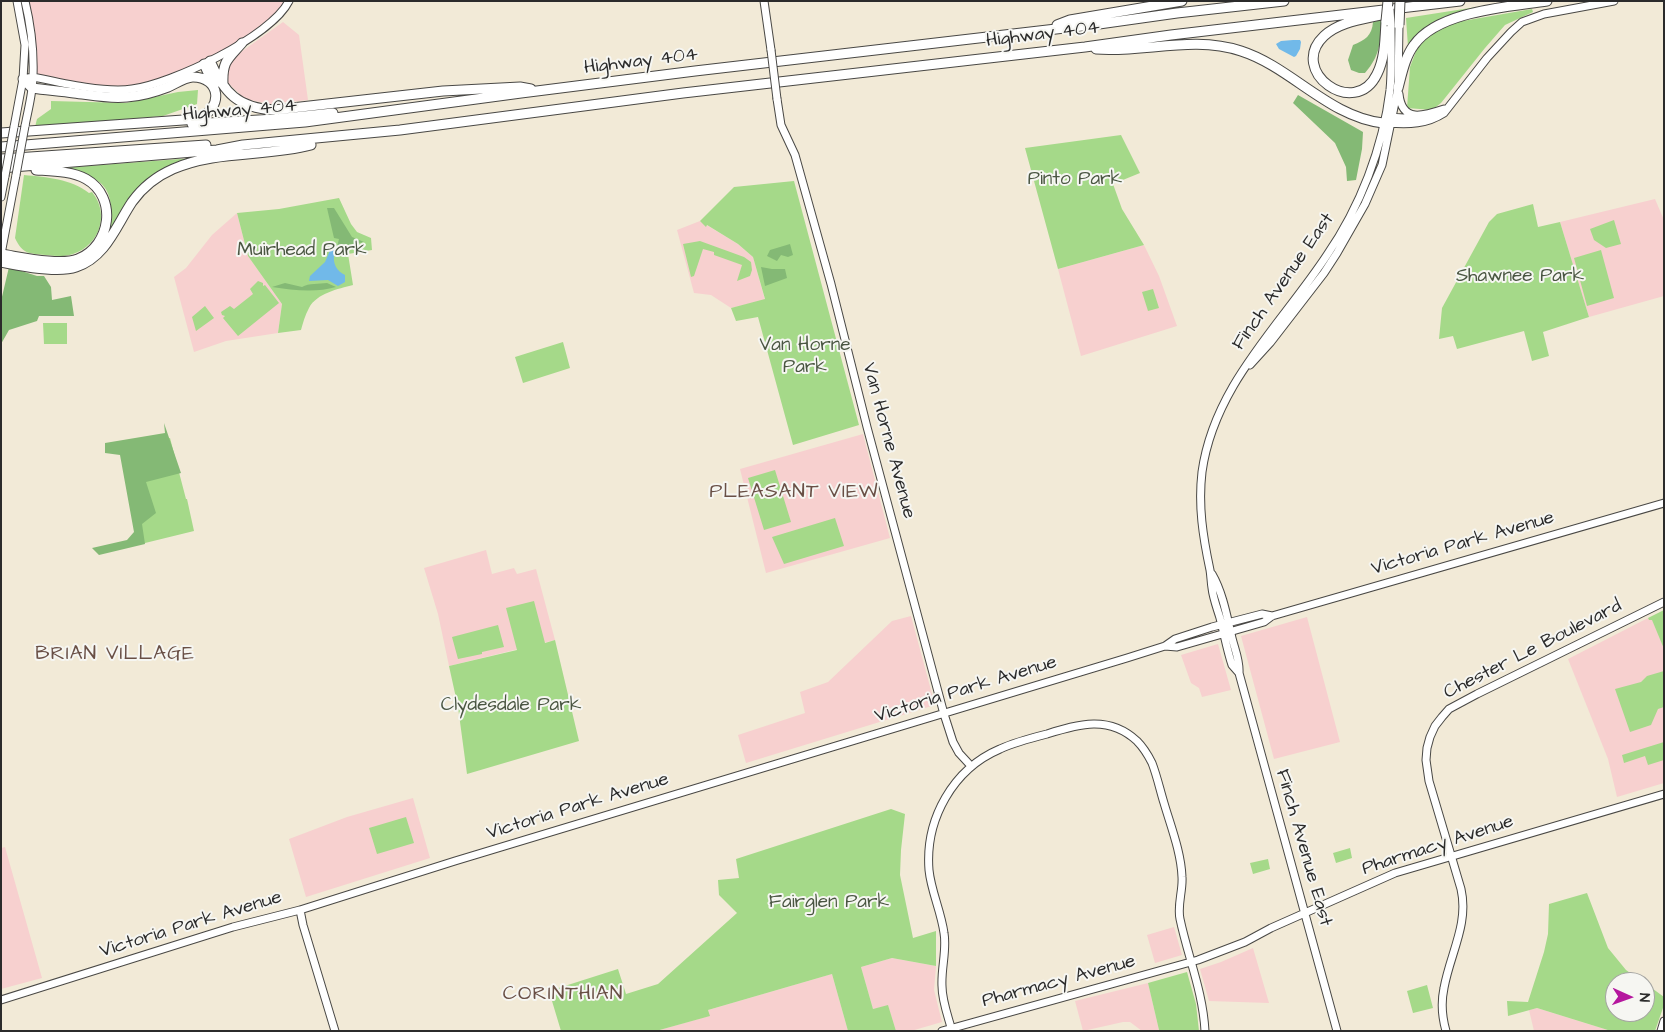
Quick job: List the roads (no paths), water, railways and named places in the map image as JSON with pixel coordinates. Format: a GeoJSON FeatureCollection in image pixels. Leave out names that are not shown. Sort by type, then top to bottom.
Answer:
{"type":"FeatureCollection","features":[{"type":"Feature","properties":{"kind":"highway"},"geometry":{"type":"LineString","coordinates":[[1048,29],[1070,20],[1182,1]]}},
{"type":"Feature","properties":{"kind":"highway","name":"Highway 404"},"geometry":{"type":"LineString","coordinates":[[1,147],[305,122],[538,91],[1284,1]]}},
{"type":"Feature","properties":{"kind":"highway"},"geometry":{"type":"LineString","coordinates":[[1389,1],[1392,24]]}},
{"type":"Feature","properties":{"kind":"highway"},"geometry":{"type":"LineString","coordinates":[[1398,1],[1392,24],[1383,58],[1373,81],[1363,90],[1351,92],[1327,86],[1320,78],[1315,67],[1314,56],[1323,36],[1351,22],[1407,8]]}},
{"type":"Feature","properties":{"kind":"highway","name":"Highway 404"},"geometry":{"type":"LineString","coordinates":[[1,159],[336,138],[683,93],[1085,48],[1108,43],[1460,1]]}},
{"type":"Feature","properties":{"kind":"highway"},"geometry":{"type":"LineString","coordinates":[[1398,88],[1408,55],[1423,35],[1434,26],[1457,18],[1497,9],[1547,1]]}},
{"type":"Feature","properties":{"kind":"highway"},"geometry":{"type":"LineString","coordinates":[[1,134],[197,119],[212,110],[225,62],[242,43]]}},
{"type":"Feature","properties":{"kind":"highway"},"geometry":{"type":"LineString","coordinates":[[1085,48],[1110,50],[1199,44],[1240,50],[1265,61],[1350,114],[1388,120]]}},
{"type":"Feature","properties":{"kind":"highway"},"geometry":{"type":"LineString","coordinates":[[207,62],[219,87]]}},
{"type":"Feature","properties":{"kind":"highway"},"geometry":{"type":"LineString","coordinates":[[24,79],[32,88],[111,98],[151,92],[192,77],[219,87],[243,104],[257,109],[274,110],[443,91],[520,87],[538,91]]}},
{"type":"Feature","properties":{"kind":"highway"},"geometry":{"type":"LineString","coordinates":[[1,134],[275,119],[379,109],[396,110]]}},
{"type":"Feature","properties":{"kind":"highway"},"geometry":{"type":"LineString","coordinates":[[1,262],[63,270],[76,267],[91,260],[103,249],[133,201],[151,183],[167,172],[185,164],[203,160],[307,146],[336,138]]}},
{"type":"Feature","properties":{"kind":"highway","name":"Highway 404"},"geometry":{"type":"LineString","coordinates":[[3,171],[217,150],[243,145]]}},
{"type":"Feature","properties":{"kind":"highway"},"geometry":{"type":"LineString","coordinates":[[1,254],[54,262],[78,259],[95,247],[103,235],[107,218],[105,200],[99,191],[86,179],[73,174],[48,171],[3,171]]}},
{"type":"Feature","properties":{"kind":"street"},"geometry":{"type":"LineString","coordinates":[[1,197],[3,171],[24,79],[25,45],[17,1]]}},
{"type":"Feature","properties":{"kind":"street"},"geometry":{"type":"LineString","coordinates":[[1,254],[32,88],[32,36],[25,1]]}},
{"type":"Feature","properties":{"kind":"street"},"geometry":{"type":"LineString","coordinates":[[24,79],[33,77],[104,90],[131,90],[155,84],[207,62],[242,43],[278,17],[288,1]]}},
{"type":"Feature","properties":{"kind":"street","name":"Van Horne Avenue"},"geometry":{"type":"LineString","coordinates":[[764,1],[781,125],[795,155],[831,284],[867,427],[944,714],[953,742],[959,753],[971,766]]}},
{"type":"Feature","properties":{"kind":"street"},"geometry":{"type":"LineString","coordinates":[[1388,120],[1428,122],[1444,113],[1487,58],[1510,32],[1522,22],[1544,14],[1614,1]]}},
{"type":"Feature","properties":{"kind":"street","name":"Finch Avenue East"},"geometry":{"type":"LineString","coordinates":[[1337,1031],[1239,673],[1240,665],[1231,632],[1225,624],[1212,588],[1211,572],[1201,522],[1200,500],[1202,472],[1208,443],[1217,416],[1232,386],[1263,339],[1309,281],[1337,240],[1371,168],[1398,88],[1392,24]]}},
{"type":"Feature","properties":{"kind":"street","name":"Finch Avenue East"},"geometry":{"type":"LineString","coordinates":[[1388,120],[1392,24]]}},
{"type":"Feature","properties":{"kind":"street"},"geometry":{"type":"LineString","coordinates":[[1398,88],[1402,108],[1409,114],[1427,114],[1444,109]]}},
{"type":"Feature","properties":{"kind":"street"},"geometry":{"type":"LineString","coordinates":[[1388,120],[1420,119],[1434,115],[1451,104]]}},
{"type":"Feature","properties":{"kind":"street","name":"Victoria Park Avenue"},"geometry":{"type":"LineString","coordinates":[[1165,646],[1177,647],[1231,632],[1264,622],[1272,616],[1664,503]]}},
{"type":"Feature","properties":{"kind":"street","name":"Chester Le Boulevard"},"geometry":{"type":"LineString","coordinates":[[1446,1031],[1443,1012],[1444,986],[1460,934],[1463,907],[1462,891],[1426,771],[1427,748],[1435,726],[1450,709],[1477,694],[1664,602]]}},
{"type":"Feature","properties":{"kind":"street","name":"Victoria Park Avenue"},"geometry":{"type":"LineString","coordinates":[[1,1000],[228,929],[300,910],[455,861],[944,714],[1165,646],[1175,639],[1262,614],[1272,616]]}},
{"type":"Feature","properties":{"kind":"street","name":"Finch Avenue East"},"geometry":{"type":"LineString","coordinates":[[1225,624],[1223,634],[1232,665],[1239,673]]}},
{"type":"Feature","properties":{"kind":"street"},"geometry":{"type":"LineString","coordinates":[[952,1030],[942,993],[944,936],[929,868],[929,847],[935,819],[943,801],[971,766],[1000,749],[1079,724],[1096,724],[1124,731],[1137,741],[1154,770],[1182,870],[1179,903],[1180,919],[1204,1011],[1205,1031]]}},
{"type":"Feature","properties":{"kind":"street","name":"Pharmacy Avenue"},"geometry":{"type":"LineString","coordinates":[[942,1031],[952,1030],[1192,962],[1245,942],[1304,913],[1396,873],[1664,794]]}},
{"type":"Feature","properties":{"kind":"street"},"geometry":{"type":"LineString","coordinates":[[300,910],[335,1031]]}},
{"type":"Feature","properties":{"kind":"street"},"geometry":{"type":"LineString","coordinates":[[1661,1031],[1664,1021]]}},
{"type":"Feature","properties":{"kind":"water"},"geometry":{"type":"Polygon","coordinates":[[[1300,40],[1300,49],[1294,57],[1279,49],[1276,44],[1281,41],[1300,40]]]}},
{"type":"Feature","properties":{"kind":"water"},"geometry":{"type":"Polygon","coordinates":[[[331,248],[336,250],[337,253],[334,255],[334,261],[337,269],[345,275],[345,282],[338,286],[328,280],[309,281],[310,276],[325,262],[331,248]]]}},
{"type":"Feature","properties":{"kind":"district","name":"PLEASANT VIEW"},"geometry":{"type":"Point","coordinates":[794,493]}},
{"type":"Feature","properties":{"kind":"district","name":"BRIAN VILLAGE"},"geometry":{"type":"Point","coordinates":[115,655]}},
{"type":"Feature","properties":{"kind":"district","name":"CORINTHIAN"},"geometry":{"type":"Point","coordinates":[563,995]}},
{"type":"Feature","properties":{"kind":"park label","name":"Pinto Park"},"geometry":{"type":"Point","coordinates":[1075,180]}},
{"type":"Feature","properties":{"kind":"park label","name":"Muirhead Park"},"geometry":{"type":"Point","coordinates":[302,251]}},
{"type":"Feature","properties":{"kind":"park label","name":"Shawnee Park"},"geometry":{"type":"Point","coordinates":[1520,277]}},
{"type":"Feature","properties":{"kind":"park label","name":"Van Horne Park"},"geometry":{"type":"Point","coordinates":[805,357]}},
{"type":"Feature","properties":{"kind":"park label","name":"Clydesdale Park"},"geometry":{"type":"Point","coordinates":[511,706]}},
{"type":"Feature","properties":{"kind":"park label","name":"Fairglen Park"},"geometry":{"type":"Point","coordinates":[829,903]}}]}
